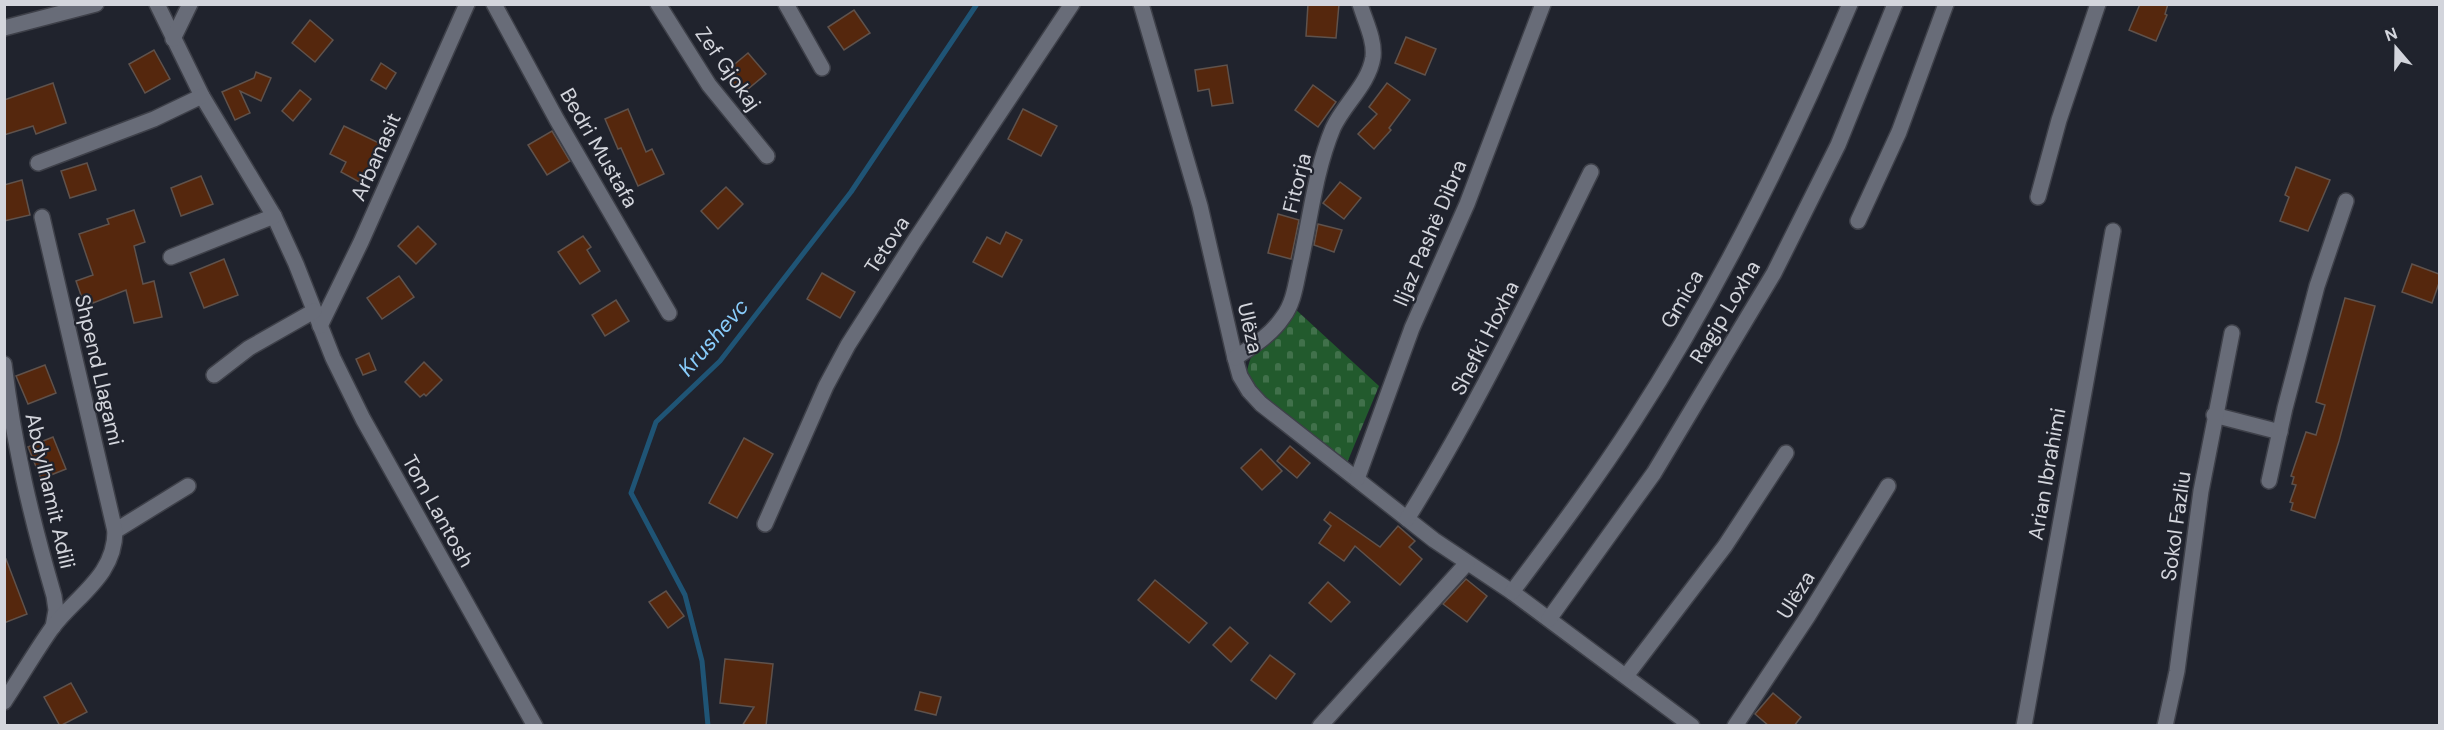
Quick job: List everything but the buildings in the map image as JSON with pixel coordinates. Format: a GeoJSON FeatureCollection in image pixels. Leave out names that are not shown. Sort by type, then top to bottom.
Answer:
{"type":"FeatureCollection","features":[{"type":"Feature","properties":{"kind":"street"},"geometry":{"type":"LineString","coordinates":[[4,28],[96,4]]}},
{"type":"Feature","properties":{"kind":"street","name":"Tom Lantosh"},"geometry":{"type":"LineString","coordinates":[[157,4],[202,96],[273,216],[363,419],[534,725]]}},
{"type":"Feature","properties":{"kind":"street"},"geometry":{"type":"LineString","coordinates":[[173,39],[190,4]]}},
{"type":"Feature","properties":{"kind":"street","name":"Arbanasit"},"geometry":{"type":"LineString","coordinates":[[320,326],[361,242],[467,4]]}},
{"type":"Feature","properties":{"kind":"street","name":"Bedri Mustafa"},"geometry":{"type":"LineString","coordinates":[[494,4],[557,120],[669,313]]}},
{"type":"Feature","properties":{"kind":"street","name":"Zef Gjokaj"},"geometry":{"type":"LineString","coordinates":[[658,4],[709,86],[767,156]]}},
{"type":"Feature","properties":{"kind":"street"},"geometry":{"type":"LineString","coordinates":[[786,4],[822,68]]}},
{"type":"Feature","properties":{"kind":"street","name":"Tetova"},"geometry":{"type":"LineString","coordinates":[[765,524],[826,386],[848,345],[1072,4]]}},
{"type":"Feature","properties":{"kind":"street","name":"Ulëza"},"geometry":{"type":"LineString","coordinates":[[1141,4],[1200,206],[1235,358],[1245,384],[1261,404],[1407,519],[1467,564],[1512,592],[1692,726]]}},
{"type":"Feature","properties":{"kind":"street","name":"Fitorja"},"geometry":{"type":"LineString","coordinates":[[1235,358],[1273,330],[1285,315],[1292,298],[1315,193],[1334,128],[1369,71],[1373,56],[1372,42],[1360,4]]}},
{"type":"Feature","properties":{"kind":"street","name":"Iljaz Pashë Dibra"},"geometry":{"type":"LineString","coordinates":[[1357,479],[1412,328],[1467,204],[1543,4]]}},
{"type":"Feature","properties":{"kind":"street","name":"Gmica"},"geometry":{"type":"LineString","coordinates":[[1512,592],[1587,491],[1680,346],[1720,275],[1794,131],[1850,4]]}},
{"type":"Feature","properties":{"kind":"street","name":"Ragip Loxha"},"geometry":{"type":"LineString","coordinates":[[1549,619],[1654,473],[1773,273],[1838,145],[1895,4]]}},
{"type":"Feature","properties":{"kind":"street"},"geometry":{"type":"LineString","coordinates":[[1858,221],[1899,132],[1946,4]]}},
{"type":"Feature","properties":{"kind":"street"},"geometry":{"type":"LineString","coordinates":[[2038,197],[2059,120],[2098,4]]}},
{"type":"Feature","properties":{"kind":"street"},"geometry":{"type":"LineString","coordinates":[[38,163],[154,119],[202,96]]}},
{"type":"Feature","properties":{"kind":"street","name":"Shefki Hoxha"},"geometry":{"type":"LineString","coordinates":[[1407,519],[1438,469],[1503,352],[1591,172]]}},
{"type":"Feature","properties":{"kind":"street"},"geometry":{"type":"LineString","coordinates":[[2269,481],[2317,286],[2346,201]]}},
{"type":"Feature","properties":{"kind":"street"},"geometry":{"type":"LineString","coordinates":[[171,257],[273,216]]}},
{"type":"Feature","properties":{"kind":"street","name":"Shpend Llagami"},"geometry":{"type":"LineString","coordinates":[[7,690],[53,627],[101,576],[111,560],[115,545],[116,531],[42,217]]}},
{"type":"Feature","properties":{"kind":"street","name":"Arian Ibrahimi"},"geometry":{"type":"LineString","coordinates":[[2024,726],[2113,231]]}},
{"type":"Feature","properties":{"kind":"street"},"geometry":{"type":"LineString","coordinates":[[214,375],[249,348],[314,311]]}},
{"type":"Feature","properties":{"kind":"street","name":"Sokol Fazliu"},"geometry":{"type":"LineString","coordinates":[[2165,726],[2178,671],[2201,491],[2214,415],[2232,333]]}},
{"type":"Feature","properties":{"kind":"street","name":"Abdylhamit Adili"},"geometry":{"type":"LineString","coordinates":[[4,364],[11,424],[23,483],[54,596],[56,610],[53,627]]}},
{"type":"Feature","properties":{"kind":"street"},"geometry":{"type":"LineString","coordinates":[[2214,415],[2280,432]]}},
{"type":"Feature","properties":{"kind":"street"},"geometry":{"type":"LineString","coordinates":[[1626,676],[1725,546],[1786,453]]}},
{"type":"Feature","properties":{"kind":"street"},"geometry":{"type":"LineString","coordinates":[[116,531],[188,486]]}},
{"type":"Feature","properties":{"kind":"street","name":"Ulëza"},"geometry":{"type":"LineString","coordinates":[[1735,726],[1808,616],[1888,486]]}},
{"type":"Feature","properties":{"kind":"street"},"geometry":{"type":"LineString","coordinates":[[1320,726],[1467,564]]}},
{"type":"Feature","properties":{"kind":"green space"},"geometry":{"type":"Polygon","coordinates":[[[1293,307],[1379,386],[1347,463],[1278,415],[1246,376],[1255,350],[1263,342],[1277,336],[1293,307]]]}},
{"type":"Feature","properties":{"kind":"waterway","name":"Krushevc"},"geometry":{"type":"LineString","coordinates":[[708,726],[702,661],[685,595],[631,493],[656,422],[720,361],[851,192],[977,4]]}}]}
